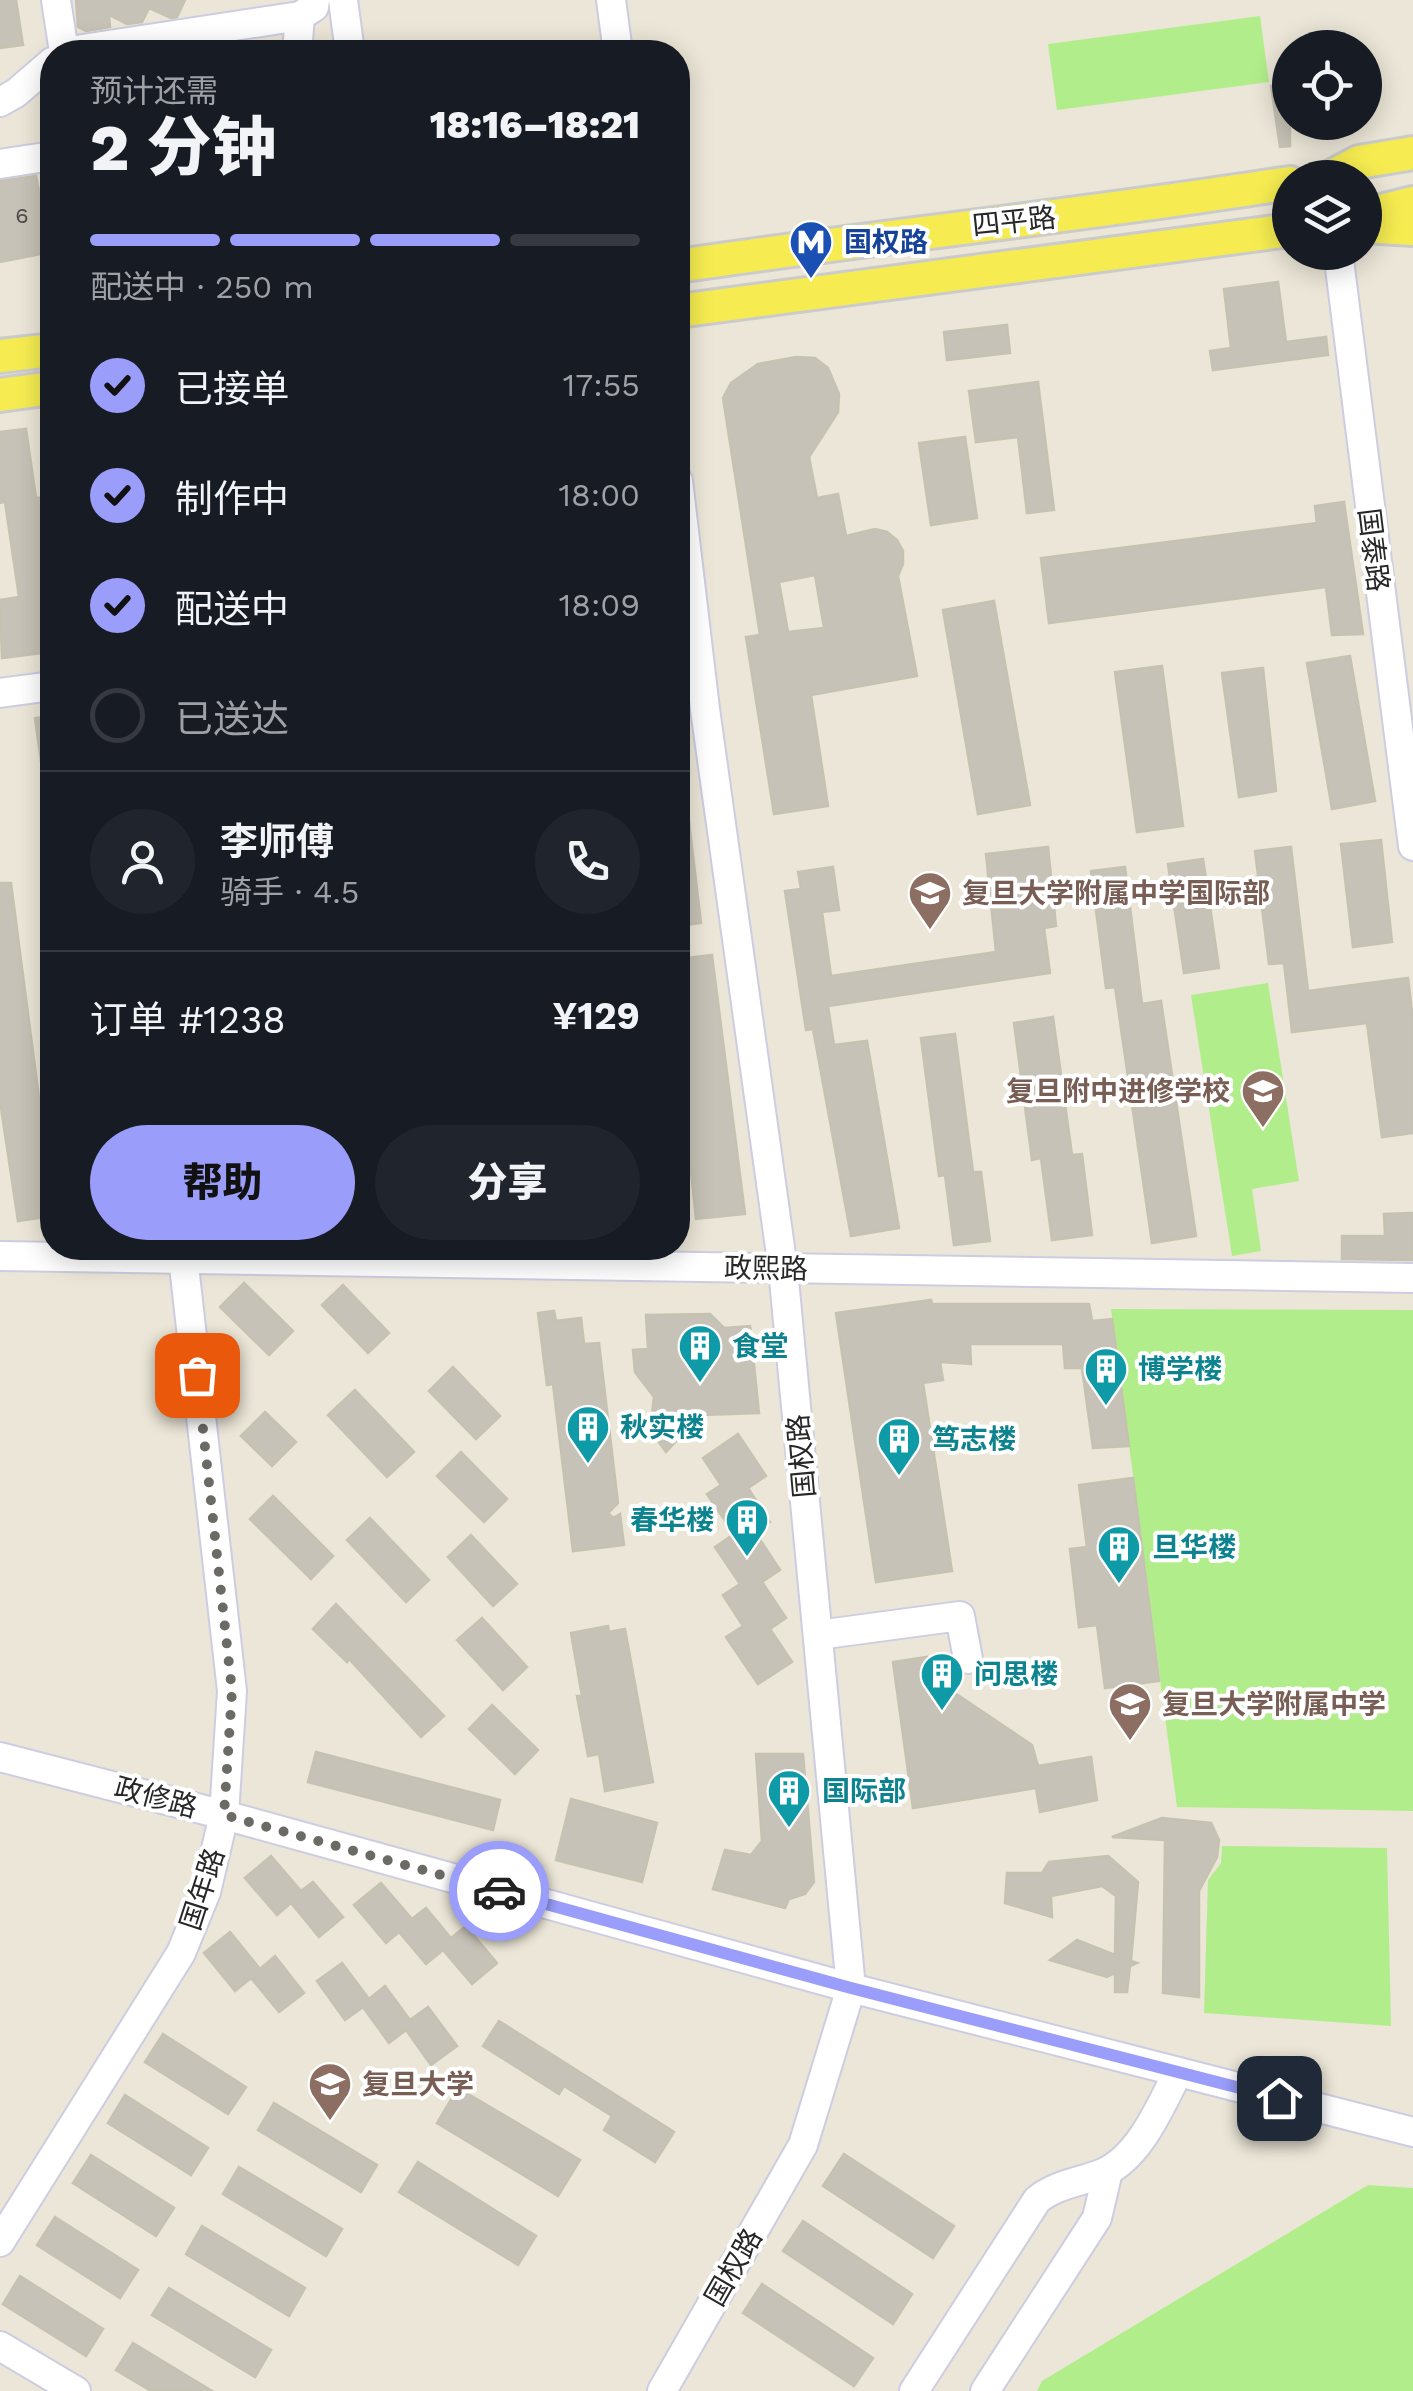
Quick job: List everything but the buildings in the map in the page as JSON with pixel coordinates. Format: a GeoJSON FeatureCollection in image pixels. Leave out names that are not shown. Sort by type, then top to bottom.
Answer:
{"type":"FeatureCollection","features":[{"type":"Feature","properties":{"kind":"main road"},"geometry":{"type":"LineString","coordinates":[[1371,160],[1413,153]]}},
{"type":"Feature","properties":{"kind":"main road"},"geometry":{"type":"LineString","coordinates":[[1382,179],[1413,174]]}},
{"type":"Feature","properties":{"kind":"main road","name":"四平路"},"geometry":{"type":"LineString","coordinates":[[690,264],[1272,187]]}},
{"type":"Feature","properties":{"kind":"main road"},"geometry":{"type":"LineString","coordinates":[[1382,211],[1413,203]]}},
{"type":"Feature","properties":{"kind":"main road"},"geometry":{"type":"LineString","coordinates":[[1382,227],[1413,229]]}},
{"type":"Feature","properties":{"kind":"main road","name":"四平路"},"geometry":{"type":"LineString","coordinates":[[690,309],[1272,232]]}},
{"type":"Feature","properties":{"kind":"main road"},"geometry":{"type":"LineString","coordinates":[[0,356],[40,354]]}},
{"type":"Feature","properties":{"kind":"main road"},"geometry":{"type":"LineString","coordinates":[[0,395],[40,390]]}},
{"type":"Feature","properties":{"kind":"street"},"geometry":{"type":"LineString","coordinates":[[56,0],[62,40]]}},
{"type":"Feature","properties":{"kind":"street"},"geometry":{"type":"LineString","coordinates":[[343,0],[348,40]]}},
{"type":"Feature","properties":{"kind":"street"},"geometry":{"type":"LineString","coordinates":[[611,0],[616,40]]}},
{"type":"Feature","properties":{"kind":"street"},"geometry":{"type":"LineString","coordinates":[[130,40],[307,8],[300,40]]}},
{"type":"Feature","properties":{"kind":"street"},"geometry":{"type":"LineString","coordinates":[[0,102],[40,72]]}},
{"type":"Feature","properties":{"kind":"street"},"geometry":{"type":"LineString","coordinates":[[0,164],[40,158]]}},
{"type":"Feature","properties":{"kind":"street","name":"国泰路"},"geometry":{"type":"LineString","coordinates":[[1340,270],[1413,846]]}},
{"type":"Feature","properties":{"kind":"street","name":"国权路"},"geometry":{"type":"LineString","coordinates":[[662,2391],[803,2145],[851,1988],[783,1269],[690,631]]}},
{"type":"Feature","properties":{"kind":"street"},"geometry":{"type":"LineString","coordinates":[[0,692],[40,687]]}},
{"type":"Feature","properties":{"kind":"street","name":"政熙路"},"geometry":{"type":"LineString","coordinates":[[0,1256],[40,1255]]}},
{"type":"Feature","properties":{"kind":"street","name":"国年路"},"geometry":{"type":"LineString","coordinates":[[0,2242],[181,1953],[206,1892],[224,1815],[232,1691],[184,1260]]}},
{"type":"Feature","properties":{"kind":"street","name":"政熙路"},"geometry":{"type":"LineString","coordinates":[[465,1260],[1413,1278]]}},
{"type":"Feature","properties":{"kind":"street"},"geometry":{"type":"LineString","coordinates":[[818,1635],[960,1616],[968,1658]]}},
{"type":"Feature","properties":{"kind":"street","name":"政修路"},"geometry":{"type":"LineString","coordinates":[[0,1756],[851,1988],[1413,2132]]}},
{"type":"Feature","properties":{"kind":"street"},"geometry":{"type":"LineString","coordinates":[[914,2391],[1038,2200],[1048,2191],[1108,2171],[1146,2134],[1178,2072]]}},
{"type":"Feature","properties":{"kind":"street"},"geometry":{"type":"LineString","coordinates":[[985,2391],[1097,2218],[1108,2171]]}},
{"type":"Feature","properties":{"kind":"street"},"geometry":{"type":"LineString","coordinates":[[0,2346],[76,2391]]}},
{"type":"Feature","properties":{"kind":"green space"},"geometry":{"type":"Polygon","coordinates":[[[1260,16],[1269,82],[1057,110],[1048,44],[1260,16]]]}},
{"type":"Feature","properties":{"kind":"green space"},"geometry":{"type":"Polygon","coordinates":[[[1268,983],[1299,1181],[1252,1189],[1261,1251],[1232,1256],[1191,995],[1268,983]]]}},
{"type":"Feature","properties":{"kind":"green space"},"geometry":{"type":"Polygon","coordinates":[[[1111,1309],[1413,1310],[1413,1811],[1177,1807],[1111,1309]]]}},
{"type":"Feature","properties":{"kind":"green space"},"geometry":{"type":"Polygon","coordinates":[[[1222,1846],[1387,1848],[1391,2026],[1204,2013],[1208,1880],[1221,1863],[1222,1846]]]}},
{"type":"Feature","properties":{"kind":"green space"},"geometry":{"type":"Polygon","coordinates":[[[1368,2185],[1413,2188],[1413,2391],[1037,2391],[1042,2381],[1368,2185]]]}},
{"type":"Feature","properties":{"kind":"way so far"},"geometry":{"type":"LineString","coordinates":[[197,1375],[232,1691],[224,1815],[499,1891]]}},
{"type":"Feature","properties":{"kind":"place","name":"国权路"},"geometry":{"type":"Point","coordinates":[811,280]}},
{"type":"Feature","properties":{"kind":"place","name":"复旦大学附属中学国际部"},"geometry":{"type":"Point","coordinates":[930,931]}},
{"type":"Feature","properties":{"kind":"place","name":"复旦附中进修学校"},"geometry":{"type":"Point","coordinates":[1263,1129]}},
{"type":"Feature","properties":{"kind":"place","name":"食堂"},"geometry":{"type":"Point","coordinates":[700,1384]}},
{"type":"Feature","properties":{"kind":"place","name":"博学楼"},"geometry":{"type":"Point","coordinates":[1106,1407]}},
{"type":"Feature","properties":{"kind":"place","name":"秋实楼"},"geometry":{"type":"Point","coordinates":[588,1465]}},
{"type":"Feature","properties":{"kind":"place","name":"笃志楼"},"geometry":{"type":"Point","coordinates":[899,1477]}},
{"type":"Feature","properties":{"kind":"place","name":"春华楼"},"geometry":{"type":"Point","coordinates":[747,1558]}},
{"type":"Feature","properties":{"kind":"place","name":"旦华楼"},"geometry":{"type":"Point","coordinates":[1119,1585]}},
{"type":"Feature","properties":{"kind":"place","name":"问思楼"},"geometry":{"type":"Point","coordinates":[942,1712]}},
{"type":"Feature","properties":{"kind":"place","name":"复旦大学附属中学"},"geometry":{"type":"Point","coordinates":[1130,1742]}},
{"type":"Feature","properties":{"kind":"place","name":"国际部"},"geometry":{"type":"Point","coordinates":[789,1829]}},
{"type":"Feature","properties":{"kind":"place","name":"复旦大学"},"geometry":{"type":"Point","coordinates":[330,2122]}},
{"type":"Feature","properties":{"kind":"route"},"geometry":{"type":"LineString","coordinates":[[499,1891],[851,1988],[1279,2098]]}}]}
